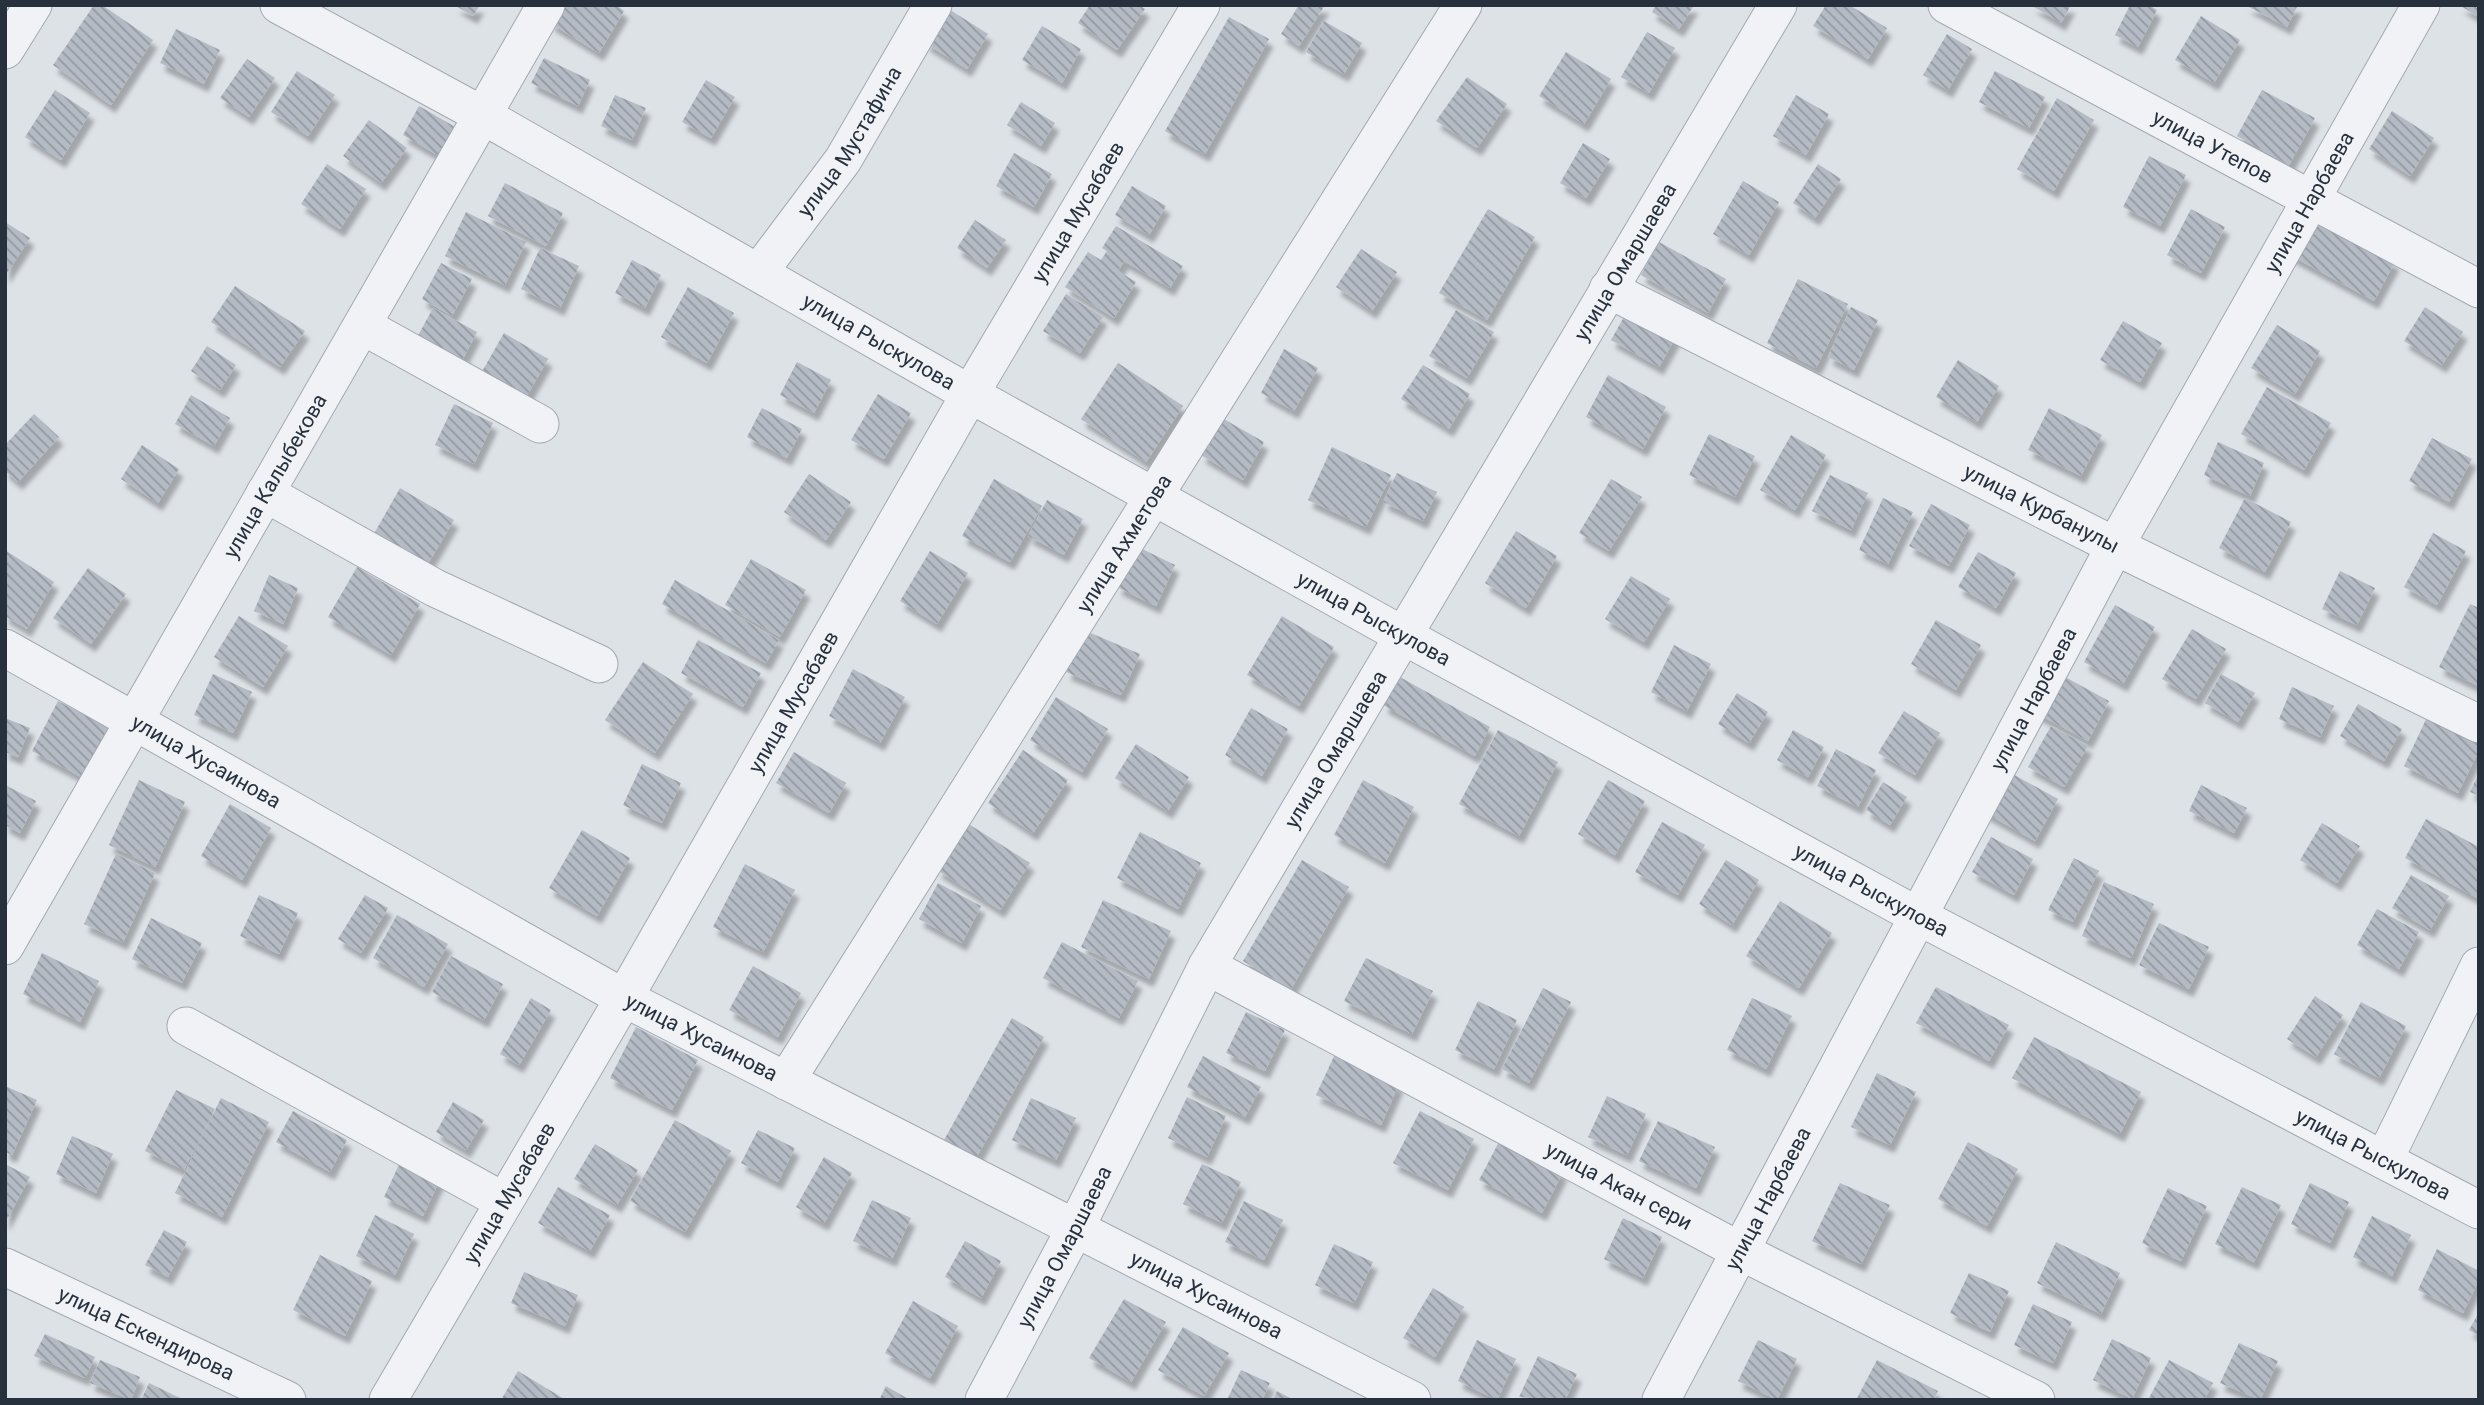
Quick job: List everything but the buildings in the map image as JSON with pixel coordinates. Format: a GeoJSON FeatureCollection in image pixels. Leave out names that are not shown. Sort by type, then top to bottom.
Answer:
{"type":"FeatureCollection","features":[{"type":"Feature","properties":{"kind":"street"},"geometry":{"type":"LineString","coordinates":[[5,50],[33,5]]}},
{"type":"Feature","properties":{"kind":"street","name":"улица Рыскулова"},"geometry":{"type":"LineString","coordinates":[[279,5],[482,115],[970,394],[1404,636],[1916,915],[2479,1210]]}},
{"type":"Feature","properties":{"kind":"street","name":"улица Калыбекова"},"geometry":{"type":"LineString","coordinates":[[5,946],[546,5]]}},
{"type":"Feature","properties":{"kind":"street","name":"улица Мустафина"},"geometry":{"type":"LineString","coordinates":[[759,272],[843,160],[933,5]]}},
{"type":"Feature","properties":{"kind":"street","name":"улица Мусабаев"},"geometry":{"type":"LineString","coordinates":[[388,1400],[624,998],[970,394],[1200,5]]}},
{"type":"Feature","properties":{"kind":"street","name":"улица Ахметова"},"geometry":{"type":"LineString","coordinates":[[786,1082],[1463,5]]}},
{"type":"Feature","properties":{"kind":"street","name":"улица Омаршаева"},"geometry":{"type":"LineString","coordinates":[[984,1400],[1076,1227],[1207,965],[1779,5]]}},
{"type":"Feature","properties":{"kind":"street","name":"улица Утепов"},"geometry":{"type":"LineString","coordinates":[[1947,5],[2479,289]]}},
{"type":"Feature","properties":{"kind":"street","name":"улица Нарбаева"},"geometry":{"type":"LineString","coordinates":[[1661,1400],[1916,915],[2115,546],[2421,5]]}},
{"type":"Feature","properties":{"kind":"street","name":"улица Курбанулы"},"geometry":{"type":"LineString","coordinates":[[1608,289],[2115,546],[2479,724]]}},
{"type":"Feature","properties":{"kind":"street"},"geometry":{"type":"LineString","coordinates":[[363,326],[540,424]]}},
{"type":"Feature","properties":{"kind":"street"},"geometry":{"type":"LineString","coordinates":[[265,493],[435,588],[599,664]]}},
{"type":"Feature","properties":{"kind":"street","name":"улица Хусаинова"},"geometry":{"type":"LineString","coordinates":[[5,648],[135,719],[624,998],[1412,1400]]}},
{"type":"Feature","properties":{"kind":"street","name":"улица Акан сери"},"geometry":{"type":"LineString","coordinates":[[1207,965],[1740,1251],[2036,1400]]}},
{"type":"Feature","properties":{"kind":"street"},"geometry":{"type":"LineString","coordinates":[[2384,1160],[2479,966]]}},
{"type":"Feature","properties":{"kind":"street"},"geometry":{"type":"LineString","coordinates":[[186,1026],[503,1201]]}},
{"type":"Feature","properties":{"kind":"street","name":"улица Ескендирова"},"geometry":{"type":"LineString","coordinates":[[5,1267],[287,1400]]}}]}
